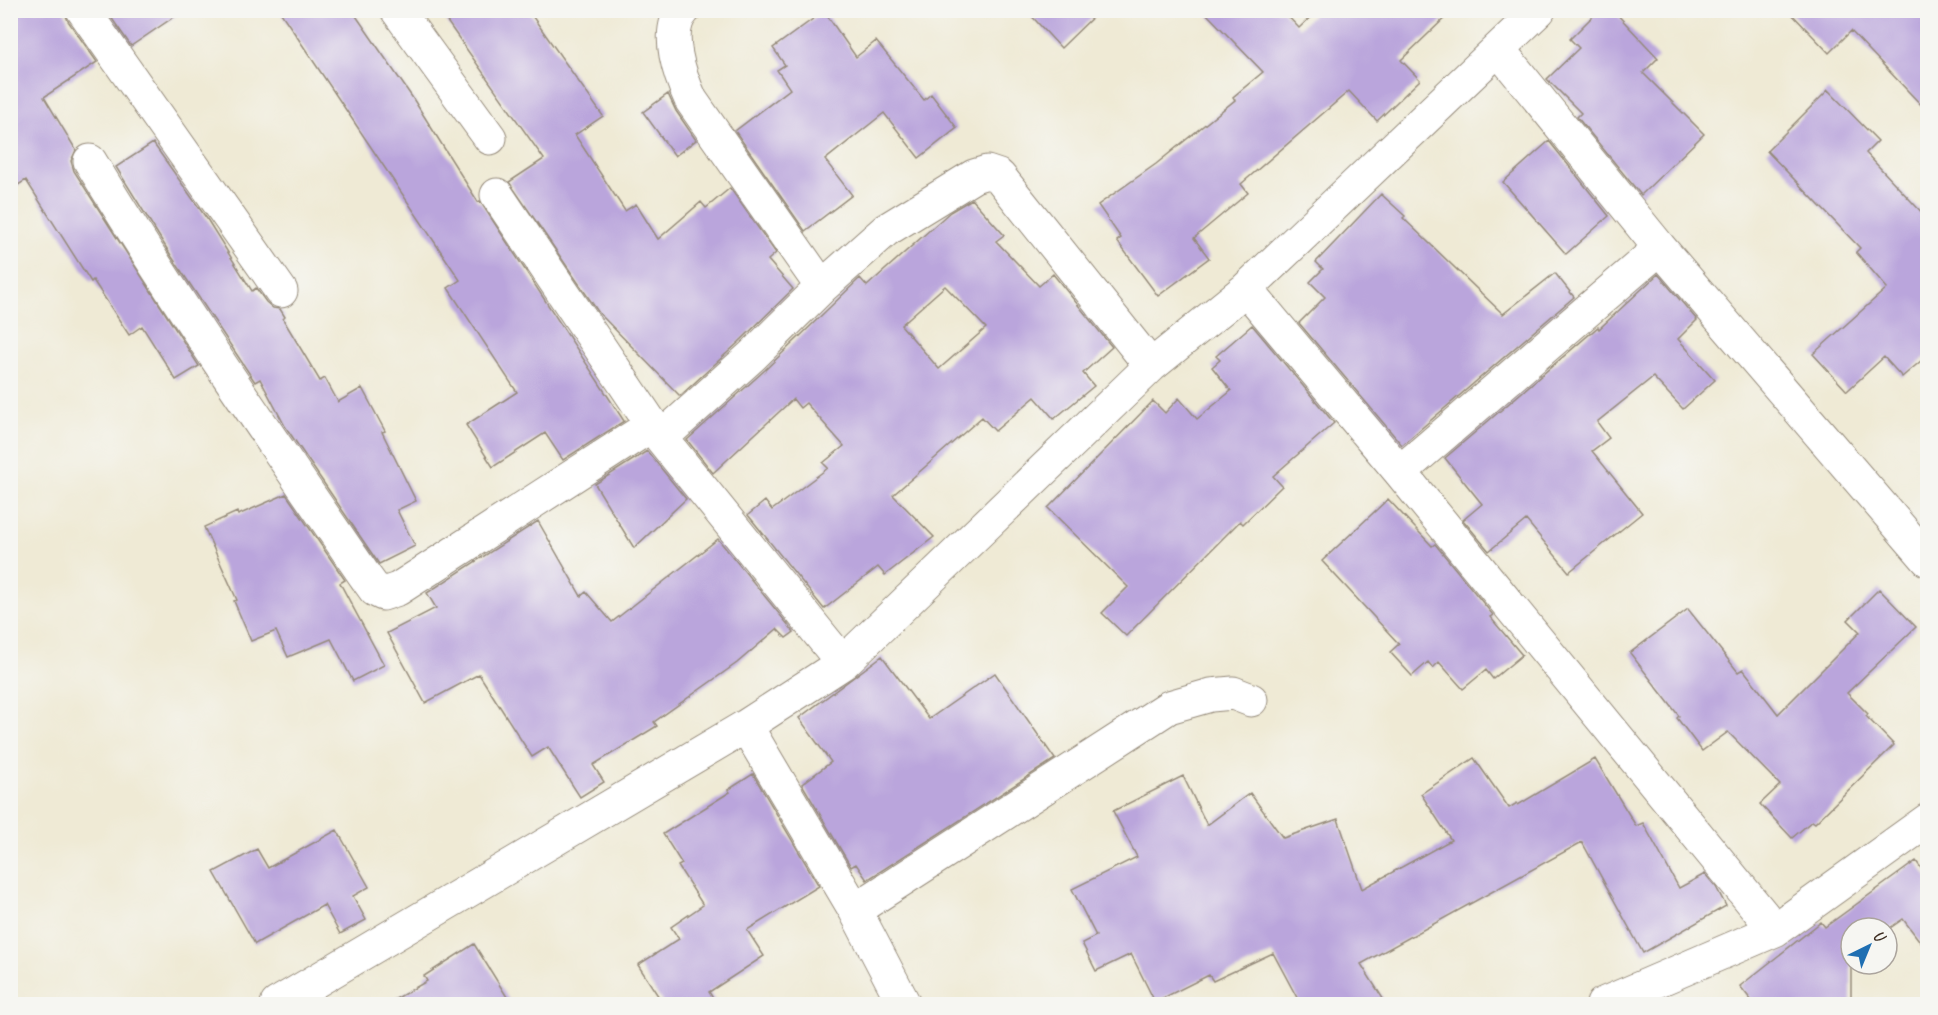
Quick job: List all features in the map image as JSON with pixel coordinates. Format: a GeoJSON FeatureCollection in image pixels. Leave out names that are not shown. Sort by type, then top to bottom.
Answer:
{"type":"FeatureCollection","features":[{"type":"Feature","properties":{"kind":"street"},"geometry":{"type":"LineString","coordinates":[[83,10],[281,291]]}},
{"type":"Feature","properties":{"kind":"street"},"geometry":{"type":"LineString","coordinates":[[397,10],[490,138]]}},
{"type":"Feature","properties":{"kind":"street"},"geometry":{"type":"LineString","coordinates":[[684,10],[675,28],[677,60],[691,100],[822,287]]}},
{"type":"Feature","properties":{"kind":"street"},"geometry":{"type":"LineString","coordinates":[[277,1005],[746,726],[843,663],[1151,366],[1246,289],[1539,10]]}},
{"type":"Feature","properties":{"kind":"street"},"geometry":{"type":"LineString","coordinates":[[1499,50],[1660,248],[1928,560]]}},
{"type":"Feature","properties":{"kind":"street"},"geometry":{"type":"LineString","coordinates":[[90,161],[149,258],[248,405],[367,579],[375,590],[383,594],[398,589],[657,432],[752,356],[822,287],[886,230],[967,180],[987,172],[999,176],[1151,366]]}},
{"type":"Feature","properties":{"kind":"street"},"geometry":{"type":"LineString","coordinates":[[497,195],[657,432],[843,663]]}},
{"type":"Feature","properties":{"kind":"street"},"geometry":{"type":"LineString","coordinates":[[1400,472],[1660,248]]}},
{"type":"Feature","properties":{"kind":"street"},"geometry":{"type":"LineString","coordinates":[[1246,289],[1400,472],[1775,930]]}},
{"type":"Feature","properties":{"kind":"street"},"geometry":{"type":"LineString","coordinates":[[855,910],[1168,707],[1210,695],[1233,693],[1251,700]]}},
{"type":"Feature","properties":{"kind":"street"},"geometry":{"type":"LineString","coordinates":[[746,726],[855,910],[904,1005]]}},
{"type":"Feature","properties":{"kind":"street"},"geometry":{"type":"LineString","coordinates":[[1603,1005],[1775,930],[1928,820]]}},
{"type":"Feature","properties":{"kind":"building"},"geometry":{"type":"Polygon","coordinates":[[[10,10],[64,10],[68,21],[97,62],[44,97],[76,150],[71,161],[74,171],[199,366],[176,380],[142,326],[129,335],[93,280],[91,282],[26,180],[10,190],[10,10]]]}},
{"type":"Feature","properties":{"kind":"building"},"geometry":{"type":"Polygon","coordinates":[[[106,10],[184,10],[131,46],[106,10]]]}},
{"type":"Feature","properties":{"kind":"building"},"geometry":{"type":"Polygon","coordinates":[[[279,10],[352,10],[412,97],[478,202],[480,201],[624,421],[563,460],[545,433],[493,467],[466,425],[517,392],[448,288],[460,280],[279,10]]]}},
{"type":"Feature","properties":{"kind":"building"},"geometry":{"type":"Polygon","coordinates":[[[439,10],[528,10],[603,116],[575,135],[625,211],[636,204],[658,239],[701,202],[706,208],[730,188],[776,253],[768,260],[793,289],[680,396],[599,313],[509,182],[544,159],[439,10]]]}},
{"type":"Feature","properties":{"kind":"building"},"geometry":{"type":"Polygon","coordinates":[[[1026,10],[1100,10],[1061,48],[1026,10]]]}},
{"type":"Feature","properties":{"kind":"building"},"geometry":{"type":"Polygon","coordinates":[[[1203,10],[1282,10],[1299,28],[1318,10],[1453,10],[1401,60],[1420,80],[1377,121],[1349,91],[1241,184],[1248,193],[1194,238],[1209,258],[1158,296],[1117,241],[1121,238],[1098,205],[1156,164],[1235,100],[1233,97],[1263,72],[1203,10]]]}},
{"type":"Feature","properties":{"kind":"building"},"geometry":{"type":"Polygon","coordinates":[[[1599,10],[1613,10],[1658,58],[1643,73],[1704,134],[1641,195],[1577,117],[1581,113],[1547,79],[1579,48],[1570,39],[1599,10]]]}},
{"type":"Feature","properties":{"kind":"building"},"geometry":{"type":"Polygon","coordinates":[[[1788,10],[1928,10],[1928,112],[1851,31],[1829,53],[1788,10]]]}},
{"type":"Feature","properties":{"kind":"building"},"geometry":{"type":"Polygon","coordinates":[[[824,11],[856,57],[876,41],[924,100],[931,94],[957,128],[919,158],[884,113],[825,160],[852,195],[805,231],[735,131],[790,89],[777,70],[785,65],[773,48],[824,11]]]}},
{"type":"Feature","properties":{"kind":"building"},"geometry":{"type":"Polygon","coordinates":[[[1828,90],[1878,141],[1866,153],[1928,219],[1928,355],[1902,377],[1884,357],[1847,391],[1813,354],[1887,288],[1856,252],[1860,248],[1767,151],[1828,90]]]}},
{"type":"Feature","properties":{"kind":"building"},"geometry":{"type":"Polygon","coordinates":[[[668,94],[676,111],[696,140],[675,156],[643,112],[668,94]]]}},
{"type":"Feature","properties":{"kind":"building"},"geometry":{"type":"Polygon","coordinates":[[[1549,141],[1609,216],[1566,254],[1503,182],[1549,141]]]}},
{"type":"Feature","properties":{"kind":"building"},"geometry":{"type":"Polygon","coordinates":[[[153,143],[207,219],[252,291],[256,288],[266,302],[273,308],[280,309],[285,317],[283,319],[320,381],[325,378],[338,402],[362,388],[385,431],[382,432],[416,501],[397,510],[415,546],[379,564],[285,426],[260,379],[255,382],[172,257],[116,167],[153,143]]]}},
{"type":"Feature","properties":{"kind":"building"},"geometry":{"type":"Polygon","coordinates":[[[1381,194],[1503,314],[1555,273],[1574,297],[1402,445],[1299,323],[1325,297],[1310,282],[1323,269],[1316,262],[1381,194]]]}},
{"type":"Feature","properties":{"kind":"building"},"geometry":{"type":"Polygon","coordinates":[[[972,199],[1004,235],[996,241],[1039,286],[1053,274],[1112,347],[1083,373],[1094,386],[1054,419],[1035,397],[995,431],[982,417],[893,495],[934,537],[885,575],[878,567],[824,609],[748,515],[765,501],[772,510],[828,468],[823,463],[844,446],[806,403],[800,408],[793,399],[713,473],[687,440],[765,370],[860,278],[867,286],[950,212],[972,199]],[[945,286],[901,325],[939,369],[986,328],[945,286]]]}},
{"type":"Feature","properties":{"kind":"building"},"geometry":{"type":"Polygon","coordinates":[[[1658,274],[1697,320],[1678,339],[1715,380],[1683,409],[1653,377],[1597,422],[1609,438],[1592,451],[1642,513],[1569,572],[1526,520],[1489,551],[1463,520],[1482,504],[1445,458],[1598,327],[1599,329],[1658,274]]]}},
{"type":"Feature","properties":{"kind":"building"},"geometry":{"type":"Polygon","coordinates":[[[1252,325],[1334,423],[1273,476],[1282,486],[1243,524],[1240,521],[1126,636],[1102,613],[1128,587],[1048,508],[1153,401],[1165,413],[1179,398],[1197,419],[1231,391],[1212,367],[1220,360],[1216,356],[1252,325]]]}},
{"type":"Feature","properties":{"kind":"building"},"geometry":{"type":"Polygon","coordinates":[[[647,451],[686,499],[634,548],[595,484],[647,451]]]}},
{"type":"Feature","properties":{"kind":"building"},"geometry":{"type":"Polygon","coordinates":[[[286,494],[345,580],[340,583],[384,665],[353,681],[331,639],[288,657],[276,631],[251,641],[234,601],[237,600],[204,527],[286,494]]]}},
{"type":"Feature","properties":{"kind":"building"},"geometry":{"type":"Polygon","coordinates":[[[1388,499],[1432,546],[1435,544],[1493,615],[1490,617],[1522,655],[1493,679],[1486,670],[1463,689],[1439,662],[1433,668],[1428,662],[1412,676],[1390,652],[1399,644],[1322,561],[1388,499]]]}},
{"type":"Feature","properties":{"kind":"building"},"geometry":{"type":"Polygon","coordinates":[[[538,521],[581,596],[586,592],[612,622],[718,539],[794,632],[786,638],[777,629],[737,663],[654,722],[657,726],[593,765],[604,782],[580,797],[548,747],[532,757],[479,674],[425,703],[387,633],[436,608],[427,593],[538,521]]]}},
{"type":"Feature","properties":{"kind":"building"},"geometry":{"type":"Polygon","coordinates":[[[1879,589],[1916,627],[1847,693],[1894,745],[1815,823],[1812,821],[1792,838],[1760,804],[1780,785],[1728,732],[1702,751],[1677,718],[1679,716],[1630,653],[1688,609],[1738,672],[1743,669],[1778,714],[1860,632],[1848,620],[1879,589]]]}},
{"type":"Feature","properties":{"kind":"building"},"geometry":{"type":"Polygon","coordinates":[[[882,656],[929,719],[995,673],[1055,759],[867,880],[856,864],[851,867],[802,784],[831,762],[799,718],[882,656]]]}},
{"type":"Feature","properties":{"kind":"building"},"geometry":{"type":"Polygon","coordinates":[[[1474,758],[1509,808],[1517,803],[1518,805],[1595,759],[1636,826],[1643,823],[1679,888],[1705,874],[1716,887],[1726,906],[1643,953],[1582,842],[1361,964],[1387,1005],[1301,1005],[1273,953],[1213,981],[1209,975],[1155,1002],[1131,954],[1096,971],[1082,943],[1096,936],[1072,889],[1137,857],[1113,811],[1183,776],[1207,825],[1250,793],[1283,838],[1338,819],[1362,889],[1451,840],[1421,794],[1474,758]]]}},
{"type":"Feature","properties":{"kind":"building"},"geometry":{"type":"Polygon","coordinates":[[[753,774],[819,886],[747,930],[764,956],[709,992],[717,1005],[664,1005],[638,965],[679,939],[671,927],[703,905],[678,866],[682,864],[663,834],[730,792],[728,790],[753,774]]]}},
{"type":"Feature","properties":{"kind":"building"},"geometry":{"type":"Polygon","coordinates":[[[337,830],[369,887],[353,896],[366,920],[340,934],[324,905],[255,944],[214,872],[257,849],[268,868],[337,830]]]}},
{"type":"Feature","properties":{"kind":"building"},"geometry":{"type":"Polygon","coordinates":[[[1916,861],[1928,878],[1928,952],[1903,919],[1899,922],[1899,916],[1840,916],[1916,861]]]}},
{"type":"Feature","properties":{"kind":"building"},"geometry":{"type":"Polygon","coordinates":[[[1839,917],[1839,976],[1851,976],[1851,1005],[1755,1005],[1740,986],[1821,922],[1825,927],[1839,917]]]}},
{"type":"Feature","properties":{"kind":"building"},"geometry":{"type":"Polygon","coordinates":[[[474,944],[512,1005],[385,1005],[427,981],[424,976],[474,944]]]}}]}
